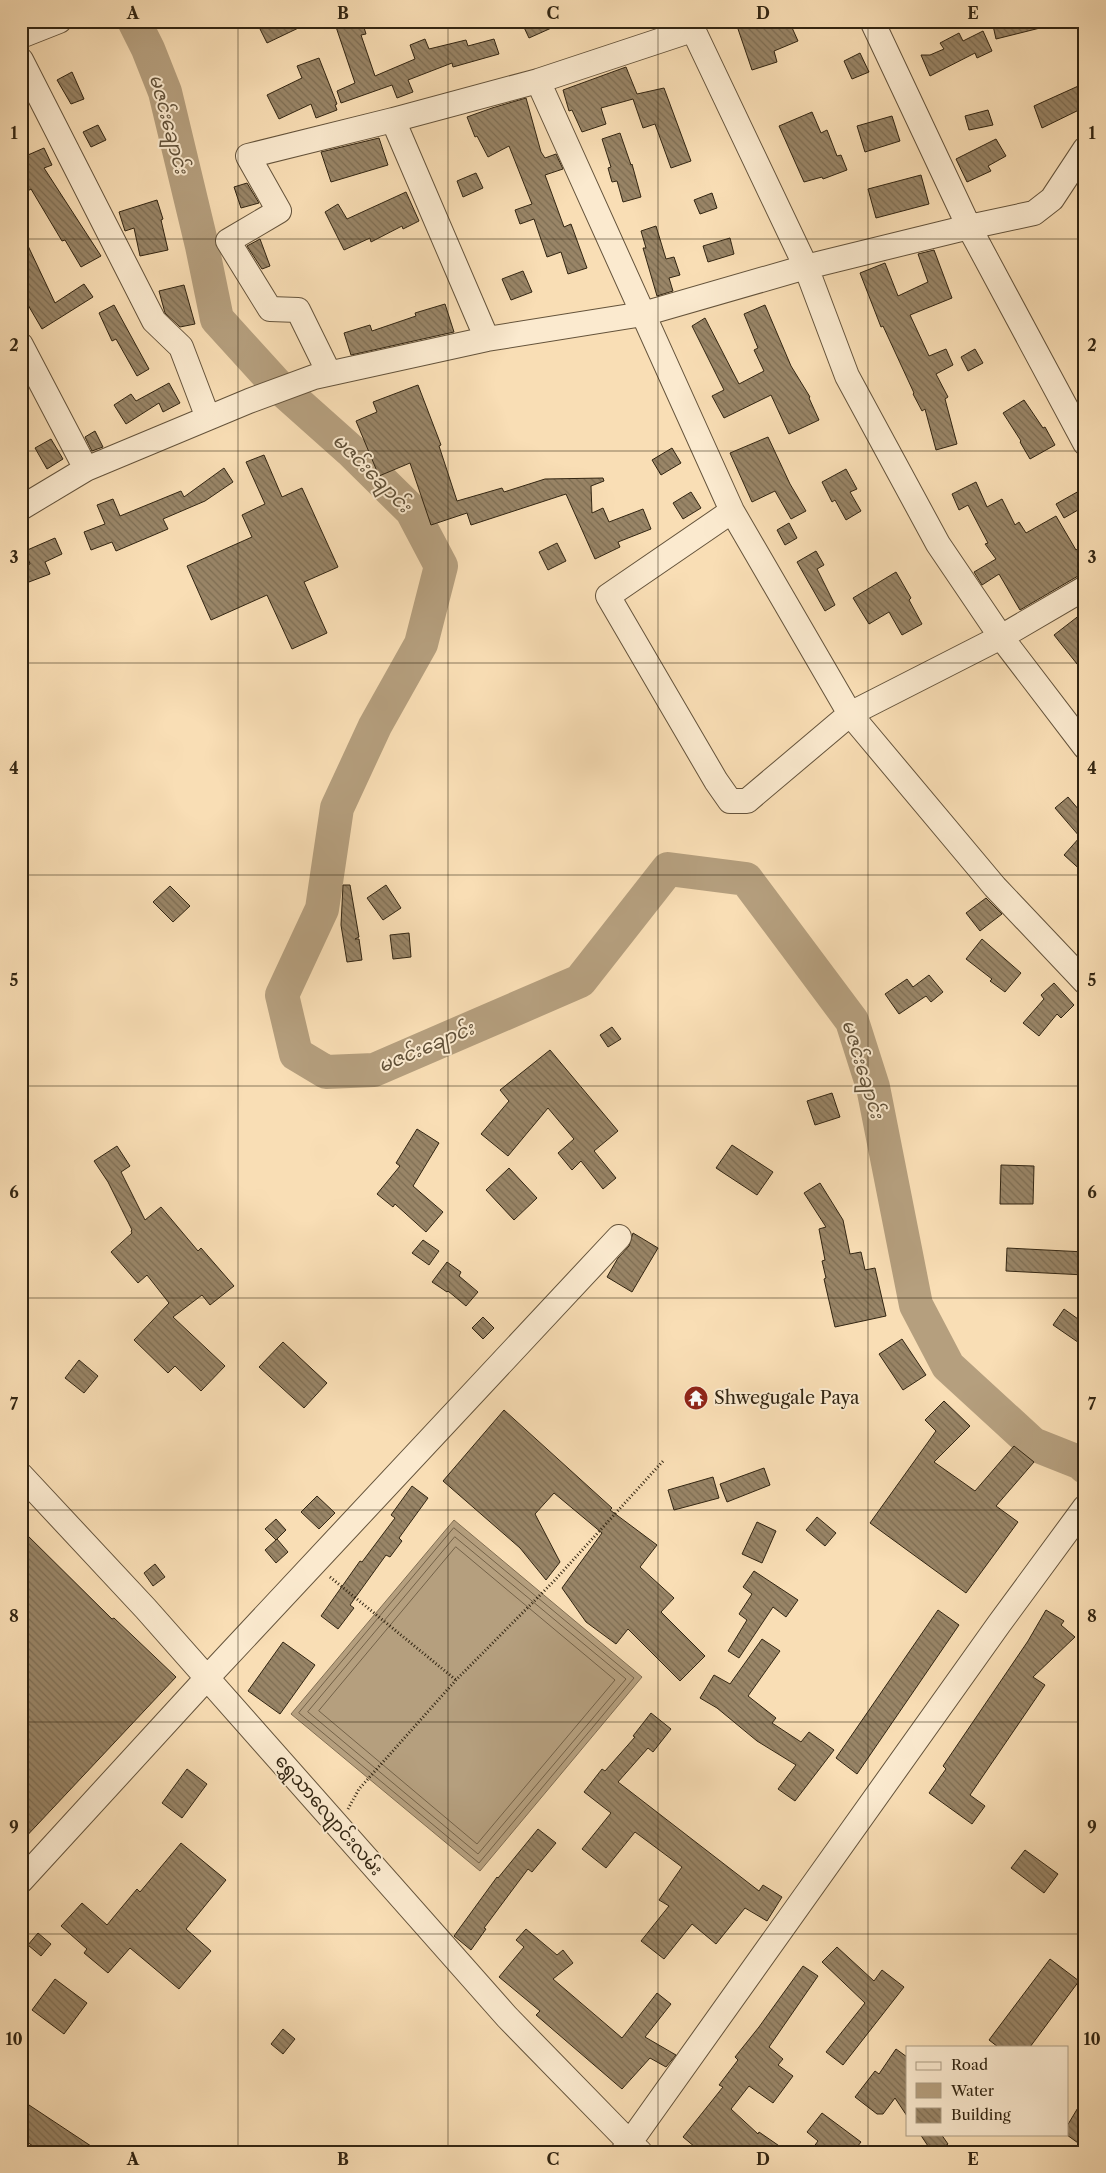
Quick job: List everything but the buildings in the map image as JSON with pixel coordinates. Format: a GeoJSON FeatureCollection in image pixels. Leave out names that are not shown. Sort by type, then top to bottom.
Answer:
{"type":"FeatureCollection","features":[{"type":"Feature","properties":{"kind":"street"},"geometry":{"type":"LineString","coordinates":[[22,33],[59,21]]}},
{"type":"Feature","properties":{"kind":"street"},"geometry":{"type":"LineString","coordinates":[[872,21],[969,226],[1085,443]]}},
{"type":"Feature","properties":{"kind":"street"},"geometry":{"type":"LineString","coordinates":[[322,375],[298,310],[270,309],[228,241],[279,211],[248,156],[538,81],[690,26],[806,267],[847,376],[938,544],[1001,637],[1085,747]]}},
{"type":"Feature","properties":{"kind":"street"},"geometry":{"type":"LineString","coordinates":[[21,60],[154,321],[181,347],[208,418]]}},
{"type":"Feature","properties":{"kind":"street"},"geometry":{"type":"LineString","coordinates":[[538,81],[732,511],[850,714],[995,887],[1085,982]]}},
{"type":"Feature","properties":{"kind":"street"},"geometry":{"type":"LineString","coordinates":[[393,120],[487,339]]}},
{"type":"Feature","properties":{"kind":"street"},"geometry":{"type":"LineString","coordinates":[[21,508],[86,470],[250,400],[322,375],[487,339],[643,314],[806,267],[969,226],[1034,213],[1052,199],[1085,149]]}},
{"type":"Feature","properties":{"kind":"street"},"geometry":{"type":"LineString","coordinates":[[21,345],[86,470]]}},
{"type":"Feature","properties":{"kind":"street"},"geometry":{"type":"LineString","coordinates":[[732,511],[608,596],[716,781],[730,801],[747,802],[850,714],[1001,637],[1085,588]]}},
{"type":"Feature","properties":{"kind":"street"},"geometry":{"type":"LineString","coordinates":[[21,1881],[207,1678],[619,1237]]}},
{"type":"Feature","properties":{"kind":"street","name":"ရွှေသာလျောင်းလမ်း"},"geometry":{"type":"LineString","coordinates":[[21,1475],[146,1609],[507,2017],[630,2149]]}},
{"type":"Feature","properties":{"kind":"street"},"geometry":{"type":"LineString","coordinates":[[630,2149],[1083,1509]]}},
{"type":"Feature","properties":{"kind":"path"},"geometry":{"type":"LineString","coordinates":[[359,1789],[456,1680],[554,1581],[664,1460]]}},
{"type":"Feature","properties":{"kind":"path"},"geometry":{"type":"LineString","coordinates":[[314,1563],[456,1680]]}},
{"type":"Feature","properties":{"kind":"water"},"geometry":{"type":"Polygon","coordinates":[[[454,1520],[642,1677],[480,1871],[291,1714],[454,1520]]]}},
{"type":"Feature","properties":{"kind":"waterway","name":"မဇင်းချောင်း"},"geometry":{"type":"LineString","coordinates":[[134,21],[148,49],[165,92],[202,246],[217,319],[276,384],[350,450],[412,511],[441,566],[421,644],[375,726],[337,808],[322,909],[282,995],[296,1054],[326,1072],[374,1070],[580,981],[668,869],[746,879],[852,1021],[873,1087],[916,1305],[948,1366],[1033,1444],[1081,1463],[1085,1467]]}},
{"type":"Feature","properties":{"kind":"place","name":"Shwegugale Paya"},"geometry":{"type":"Point","coordinates":[696,1398]}}]}
